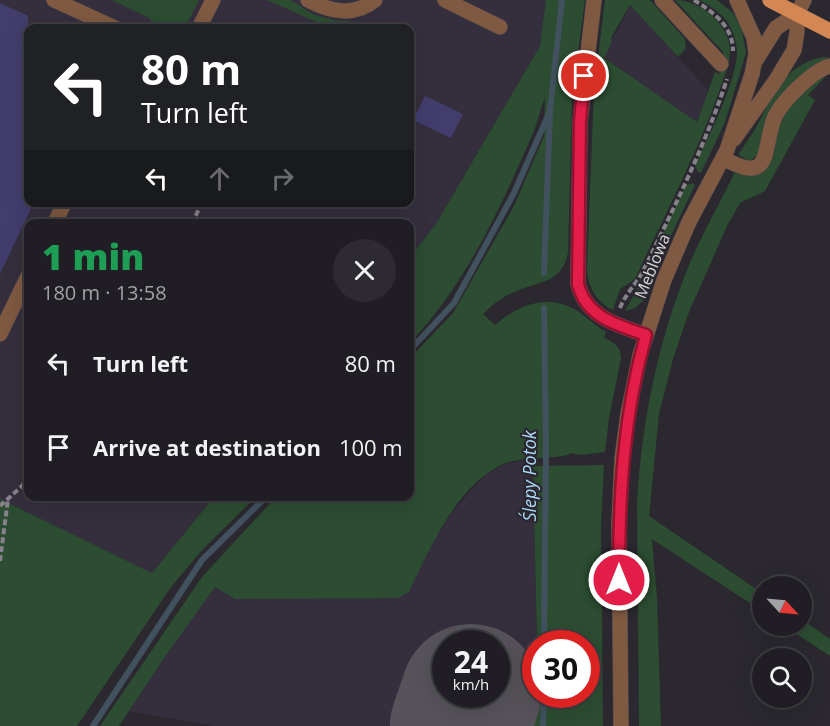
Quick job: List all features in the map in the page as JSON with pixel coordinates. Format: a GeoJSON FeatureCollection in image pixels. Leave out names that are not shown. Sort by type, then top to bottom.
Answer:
{"type":"FeatureCollection","features":[{"type":"Feature","properties":{"kind":"main road"},"geometry":{"type":"LineString","coordinates":[[770,0],[800,7],[830,31]]}},
{"type":"Feature","properties":{"kind":"street"},"geometry":{"type":"LineString","coordinates":[[54,0],[106,24]]}},
{"type":"Feature","properties":{"kind":"street"},"geometry":{"type":"LineString","coordinates":[[201,24],[213,0]]}},
{"type":"Feature","properties":{"kind":"street"},"geometry":{"type":"LineString","coordinates":[[308,0],[334,11],[344,12],[354,11],[375,0]]}},
{"type":"Feature","properties":{"kind":"street"},"geometry":{"type":"LineString","coordinates":[[446,0],[500,27]]}},
{"type":"Feature","properties":{"kind":"street"},"geometry":{"type":"LineString","coordinates":[[594,0],[580,122],[578,284],[584,300],[596,314],[607,321],[646,335]]}},
{"type":"Feature","properties":{"kind":"street"},"geometry":{"type":"LineString","coordinates":[[662,0],[728,63]]}},
{"type":"Feature","properties":{"kind":"street","name":"Meblowa"},"geometry":{"type":"LineString","coordinates":[[725,154],[756,54],[754,38],[737,0]]}},
{"type":"Feature","properties":{"kind":"street","name":"Meblowa"},"geometry":{"type":"LineString","coordinates":[[621,726],[620,487],[634,378],[671,262],[725,154],[794,50],[800,7]]}},
{"type":"Feature","properties":{"kind":"street","name":"Meblowa"},"geometry":{"type":"LineString","coordinates":[[754,63],[776,28],[800,7]]}},
{"type":"Feature","properties":{"kind":"street"},"geometry":{"type":"LineString","coordinates":[[725,154],[743,167],[752,168],[759,165],[765,156],[773,121],[780,108],[811,77],[822,68],[830,66]]}},
{"type":"Feature","properties":{"kind":"street"},"geometry":{"type":"LineString","coordinates":[[0,334],[24,284]]}},
{"type":"Feature","properties":{"kind":"path"},"geometry":{"type":"LineString","coordinates":[[618,311],[641,275],[722,94],[730,37],[722,21],[694,0]]}},
{"type":"Feature","properties":{"kind":"path"},"geometry":{"type":"LineString","coordinates":[[0,506],[24,481]]}},
{"type":"Feature","properties":{"kind":"path"},"geometry":{"type":"LineString","coordinates":[[0,561],[8,499]]}},
{"type":"Feature","properties":{"kind":"shaded area"},"geometry":{"type":"Polygon","coordinates":[[[0,0],[546,0],[540,46],[436,224],[414,252],[414,219],[24,219],[24,501],[211,501],[152,573],[0,499],[0,0]]]}},
{"type":"Feature","properties":{"kind":"shaded area"},"geometry":{"type":"Polygon","coordinates":[[[630,5],[708,90],[697,122],[603,58],[630,5]]]}},
{"type":"Feature","properties":{"kind":"shaded area"},"geometry":{"type":"Polygon","coordinates":[[[533,458],[537,630],[522,630],[522,703],[514,726],[214,726],[129,711],[215,587],[431,544],[454,510],[485,475],[503,465],[533,458]]]}},
{"type":"Feature","properties":{"kind":"green space"},"geometry":{"type":"Polygon","coordinates":[[[112,0],[199,0],[187,24],[154,24],[149,18],[112,0]]]}},
{"type":"Feature","properties":{"kind":"green space"},"geometry":{"type":"Polygon","coordinates":[[[267,0],[291,0],[314,15],[338,21],[351,21],[348,24],[321,24],[267,0]]]}},
{"type":"Feature","properties":{"kind":"green space"},"geometry":{"type":"Polygon","coordinates":[[[546,0],[585,0],[572,98],[568,253],[565,263],[556,275],[509,294],[483,314],[495,325],[523,307],[554,302],[576,310],[606,332],[604,338],[616,345],[621,358],[605,452],[581,455],[570,453],[513,461],[495,469],[478,481],[449,515],[409,592],[398,598],[235,599],[215,587],[119,726],[100,726],[202,577],[272,501],[414,501],[414,354],[453,313],[514,206],[544,136],[545,98],[521,161],[480,244],[448,296],[414,338],[414,252],[436,224],[540,46],[546,0]]]}},
{"type":"Feature","properties":{"kind":"green space"},"geometry":{"type":"Polygon","coordinates":[[[605,0],[650,0],[685,39],[686,48],[678,57],[630,5],[612,36],[604,58],[697,122],[715,72],[719,74],[723,64],[723,52],[675,0],[694,4],[712,15],[725,32],[730,51],[718,95],[689,165],[635,279],[620,289],[613,310],[602,303],[594,293],[587,269],[594,88],[605,0]]]}},
{"type":"Feature","properties":{"kind":"green space"},"geometry":{"type":"Polygon","coordinates":[[[700,0],[717,0],[733,13],[742,30],[746,53],[725,122],[701,173],[695,165],[728,92],[737,50],[736,42],[726,20],[700,0]]]}},
{"type":"Feature","properties":{"kind":"green space"},"geometry":{"type":"Polygon","coordinates":[[[824,57],[830,58],[830,61],[819,64],[757,155],[750,161],[738,155],[783,82],[800,66],[824,57]]]}},
{"type":"Feature","properties":{"kind":"green space"},"geometry":{"type":"Polygon","coordinates":[[[829,73],[808,95],[815,100],[765,191],[740,203],[727,226],[689,312],[673,359],[659,414],[649,516],[752,586],[752,604],[652,539],[657,597],[661,726],[639,726],[637,502],[639,471],[647,411],[668,323],[689,265],[734,174],[732,173],[753,174],[760,172],[770,164],[778,126],[785,111],[806,87],[829,73]]]}},
{"type":"Feature","properties":{"kind":"green space"},"geometry":{"type":"Polygon","coordinates":[[[692,183],[695,185],[663,252],[644,300],[635,308],[625,311],[685,186],[692,183]]]}},
{"type":"Feature","properties":{"kind":"green space"},"geometry":{"type":"Polygon","coordinates":[[[604,465],[601,528],[603,726],[530,726],[530,708],[600,708],[600,630],[537,630],[533,466],[604,465]]]}},
{"type":"Feature","properties":{"kind":"green space"},"geometry":{"type":"Polygon","coordinates":[[[0,499],[152,573],[211,501],[252,501],[203,549],[171,587],[77,726],[0,726],[0,499]]]}},
{"type":"Feature","properties":{"kind":"green space"},"geometry":{"type":"Polygon","coordinates":[[[812,627],[830,639],[830,656],[799,636],[812,636],[812,627]]]}},
{"type":"Feature","properties":{"kind":"building"},"geometry":{"type":"Polygon","coordinates":[[[0,3],[28,16],[28,24],[24,24],[24,207],[32,207],[0,274],[0,3]]]}},
{"type":"Feature","properties":{"kind":"building"},"geometry":{"type":"Polygon","coordinates":[[[425,96],[463,114],[451,138],[414,120],[425,96]]]}},
{"type":"Feature","properties":{"kind":"waterway","name":"Ślepy Potok"},"geometry":{"type":"LineString","coordinates":[[544,273],[550,111],[562,0]]}},
{"type":"Feature","properties":{"kind":"waterway"},"geometry":{"type":"LineString","coordinates":[[414,346],[454,303],[514,193],[550,111]]}},
{"type":"Feature","properties":{"kind":"waterway","name":"Ślepy Potok"},"geometry":{"type":"LineString","coordinates":[[544,308],[546,445],[544,630]]}},
{"type":"Feature","properties":{"kind":"waterway"},"geometry":{"type":"LineString","coordinates":[[93,726],[202,560],[262,501]]}},
{"type":"Feature","properties":{"kind":"waterway","name":"Ślepy Potok"},"geometry":{"type":"LineString","coordinates":[[543,726],[544,708]]}},
{"type":"Feature","properties":{"kind":"runway"},"geometry":{"type":"LineString","coordinates":[[460,726],[466,708]]}},
{"type":"Feature","properties":{"kind":"route"},"geometry":{"type":"LineString","coordinates":[[584,76],[580,122],[578,284],[587,306],[596,314],[607,321],[646,335],[634,378],[622,459],[619,580]]}}]}
